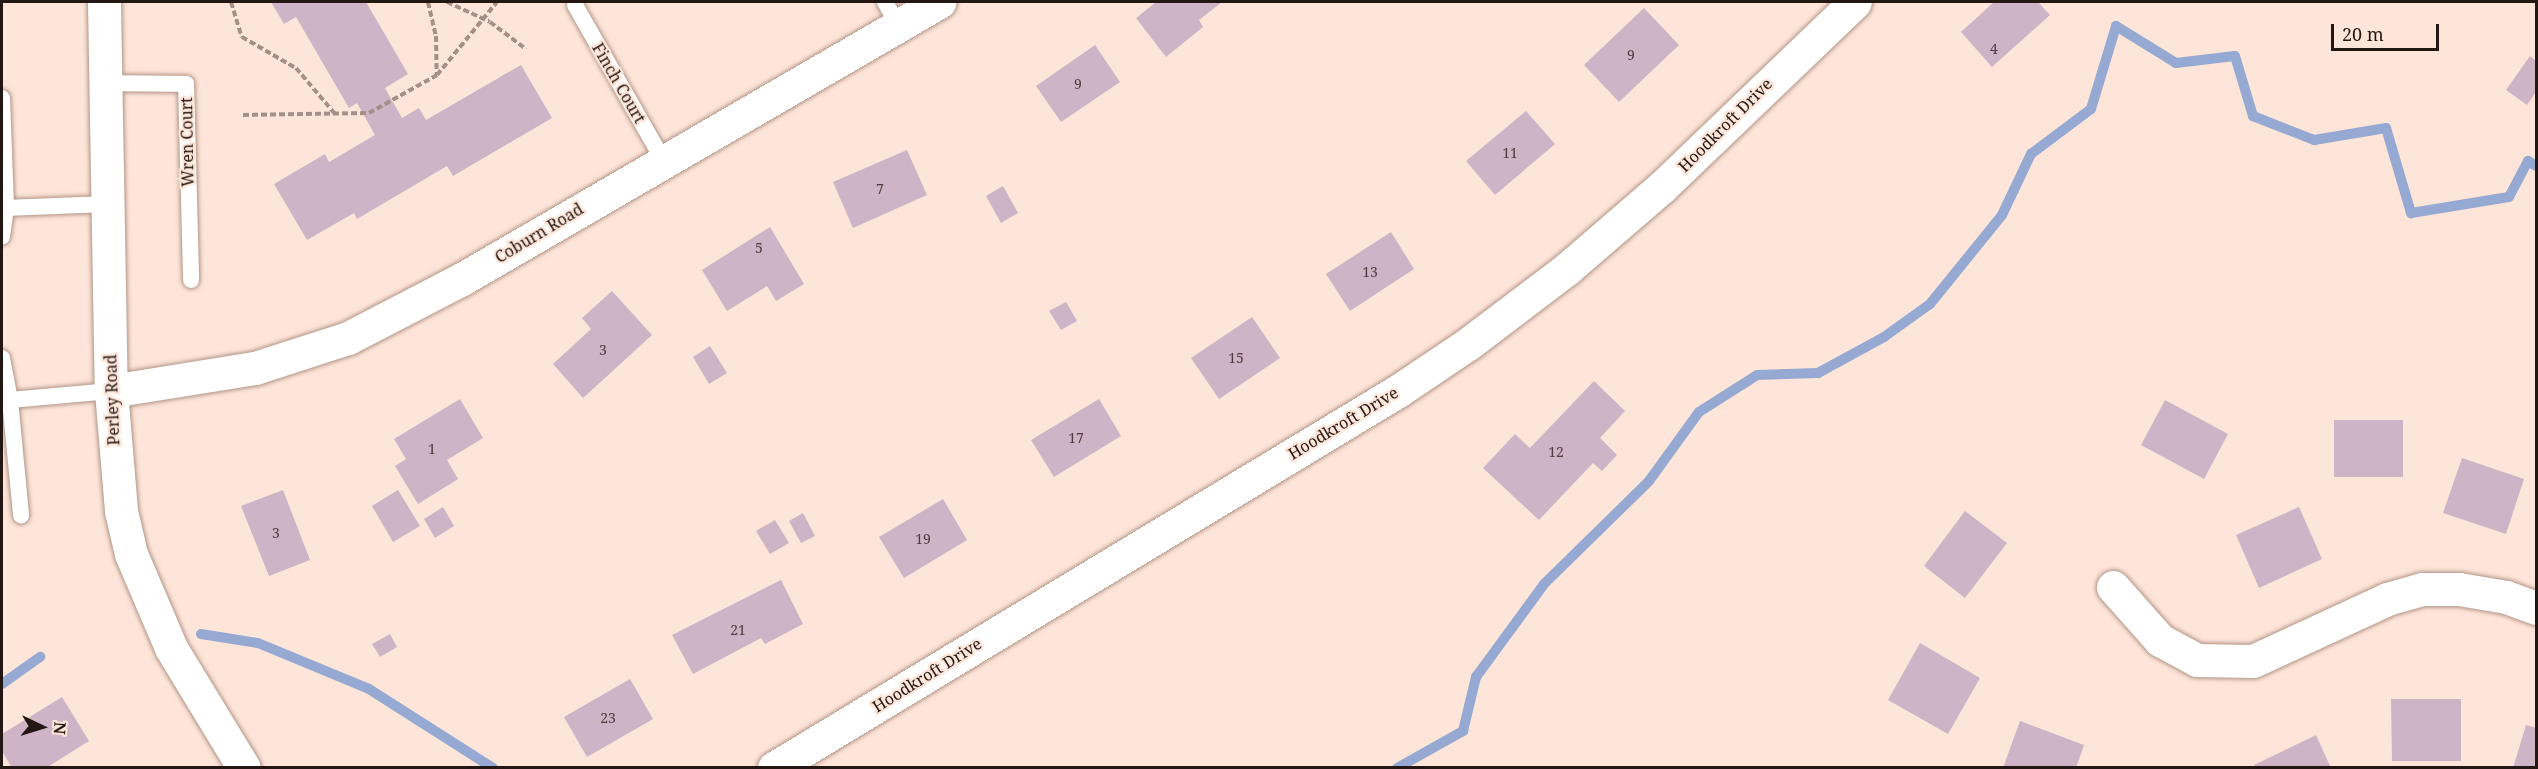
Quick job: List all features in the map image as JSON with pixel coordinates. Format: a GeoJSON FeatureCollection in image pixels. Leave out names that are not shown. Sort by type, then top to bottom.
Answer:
{"type":"FeatureCollection","features":[{"type":"Feature","properties":{"kind":"street","name":"Perley Road"},"geometry":{"type":"LineString","coordinates":[[104,2],[106,204],[114,453],[131,554],[171,648],[244,768]]}},
{"type":"Feature","properties":{"kind":"street","name":"Coburn Road"},"geometry":{"type":"LineString","coordinates":[[111,391],[255,368],[348,338],[462,279],[663,160],[892,13],[939,2]]}},
{"type":"Feature","properties":{"kind":"street","name":"Hoodkroft Drive"},"geometry":{"type":"LineString","coordinates":[[774,768],[1398,391],[1468,344],[1568,268],[1662,187],[1855,2]]}},
{"type":"Feature","properties":{"kind":"street"},"geometry":{"type":"LineString","coordinates":[[2113,587],[2160,640],[2197,660],[2253,661],[2387,599],[2423,589],[2459,589],[2506,597],[2536,608]]}},
{"type":"Feature","properties":{"kind":"lane","name":"Finch Court"},"geometry":{"type":"LineString","coordinates":[[575,5],[663,160]]}},
{"type":"Feature","properties":{"kind":"lane","name":"Wren Court"},"geometry":{"type":"LineString","coordinates":[[105,83],[186,84],[191,280]]}},
{"type":"Feature","properties":{"kind":"lane"},"geometry":{"type":"LineString","coordinates":[[2,98],[6,208],[2,237]]}},
{"type":"Feature","properties":{"kind":"lane"},"geometry":{"type":"LineString","coordinates":[[6,208],[106,204]]}},
{"type":"Feature","properties":{"kind":"lane"},"geometry":{"type":"LineString","coordinates":[[2,358],[10,400],[21,514]]}},
{"type":"Feature","properties":{"kind":"lane"},"geometry":{"type":"LineString","coordinates":[[10,400],[111,391]]}},
{"type":"Feature","properties":{"kind":"path"},"geometry":{"type":"LineString","coordinates":[[231,2],[242,37],[296,68],[310,80],[336,116]]}},
{"type":"Feature","properties":{"kind":"path"},"geometry":{"type":"LineString","coordinates":[[428,2],[436,36],[437,75]]}},
{"type":"Feature","properties":{"kind":"path"},"geometry":{"type":"LineString","coordinates":[[447,2],[483,18],[515,37],[526,49]]}},
{"type":"Feature","properties":{"kind":"path"},"geometry":{"type":"LineString","coordinates":[[243,115],[336,116],[369,113],[437,75],[496,2]]}},
{"type":"Feature","properties":{"kind":"building"},"geometry":{"type":"Polygon","coordinates":[[[271,2],[366,2],[408,74],[385,88],[402,118],[419,108],[426,120],[521,65],[552,118],[453,176],[447,166],[357,219],[354,213],[307,240],[274,184],[325,154],[329,162],[375,135],[357,103],[349,108],[296,17],[284,24],[271,2]]]}},
{"type":"Feature","properties":{"kind":"building"},"geometry":{"type":"Polygon","coordinates":[[[1156,2],[1222,2],[1199,20],[1203,27],[1166,57],[1136,18],[1156,2]]]}},
{"type":"Feature","properties":{"kind":"building"},"geometry":{"type":"Polygon","coordinates":[[[1994,2],[2038,2],[2050,15],[1992,67],[1961,32],[1994,2]]]}},
{"type":"Feature","properties":{"kind":"building"},"geometry":{"type":"Polygon","coordinates":[[[1644,8],[1679,45],[1619,102],[1584,65],[1644,8]]]}},
{"type":"Feature","properties":{"kind":"building"},"geometry":{"type":"Polygon","coordinates":[[[1095,45],[1120,82],[1061,122],[1036,86],[1095,45]]]}},
{"type":"Feature","properties":{"kind":"building"},"geometry":{"type":"Polygon","coordinates":[[[2530,56],[2536,61],[2536,92],[2527,105],[2506,90],[2530,56]]]}},
{"type":"Feature","properties":{"kind":"building"},"geometry":{"type":"Polygon","coordinates":[[[1526,111],[1555,144],[1495,195],[1466,161],[1526,111]]]}},
{"type":"Feature","properties":{"kind":"building"},"geometry":{"type":"Polygon","coordinates":[[[907,150],[927,195],[853,228],[833,182],[907,150]]]}},
{"type":"Feature","properties":{"kind":"building"},"geometry":{"type":"Polygon","coordinates":[[[1003,186],[1018,213],[1001,223],[986,196],[1003,186]]]}},
{"type":"Feature","properties":{"kind":"building"},"geometry":{"type":"Polygon","coordinates":[[[770,227],[804,284],[776,301],[767,286],[727,311],[702,270],[770,227]]]}},
{"type":"Feature","properties":{"kind":"building"},"geometry":{"type":"Polygon","coordinates":[[[1391,232],[1414,269],[1350,311],[1326,274],[1391,232]]]}},
{"type":"Feature","properties":{"kind":"building"},"geometry":{"type":"Polygon","coordinates":[[[612,291],[652,335],[583,398],[553,364],[591,329],[582,318],[612,291]]]}},
{"type":"Feature","properties":{"kind":"building"},"geometry":{"type":"Polygon","coordinates":[[[1066,302],[1077,321],[1061,330],[1049,311],[1066,302]]]}},
{"type":"Feature","properties":{"kind":"building"},"geometry":{"type":"Polygon","coordinates":[[[1252,317],[1280,358],[1219,399],[1191,358],[1252,317]]]}},
{"type":"Feature","properties":{"kind":"building"},"geometry":{"type":"Polygon","coordinates":[[[710,346],[727,373],[709,384],[693,357],[710,346]]]}},
{"type":"Feature","properties":{"kind":"building"},"geometry":{"type":"Polygon","coordinates":[[[1594,381],[1625,411],[1600,438],[1617,455],[1602,471],[1593,463],[1539,520],[1483,468],[1515,434],[1530,448],[1594,381]]]}},
{"type":"Feature","properties":{"kind":"building"},"geometry":{"type":"Polygon","coordinates":[[[460,399],[483,438],[447,460],[458,479],[418,504],[395,466],[406,459],[394,439],[460,399]]]}},
{"type":"Feature","properties":{"kind":"building"},"geometry":{"type":"Polygon","coordinates":[[[1099,399],[1121,436],[1054,477],[1031,440],[1099,399]]]}},
{"type":"Feature","properties":{"kind":"building"},"geometry":{"type":"Polygon","coordinates":[[[2165,400],[2228,434],[2204,479],[2141,445],[2165,400]]]}},
{"type":"Feature","properties":{"kind":"building"},"geometry":{"type":"Polygon","coordinates":[[[2334,420],[2403,420],[2403,477],[2334,477],[2334,420]]]}},
{"type":"Feature","properties":{"kind":"building"},"geometry":{"type":"Polygon","coordinates":[[[2462,458],[2524,479],[2506,534],[2443,513],[2462,458]]]}},
{"type":"Feature","properties":{"kind":"building"},"geometry":{"type":"Polygon","coordinates":[[[283,490],[310,560],[269,576],[241,506],[283,490]]]}},
{"type":"Feature","properties":{"kind":"building"},"geometry":{"type":"Polygon","coordinates":[[[398,490],[420,526],[393,542],[372,506],[398,490]]]}},
{"type":"Feature","properties":{"kind":"building"},"geometry":{"type":"Polygon","coordinates":[[[943,499],[967,540],[904,578],[879,537],[943,499]]]}},
{"type":"Feature","properties":{"kind":"building"},"geometry":{"type":"Polygon","coordinates":[[[443,507],[454,526],[435,538],[424,519],[443,507]]]}},
{"type":"Feature","properties":{"kind":"building"},"geometry":{"type":"Polygon","coordinates":[[[2299,507],[2322,559],[2259,588],[2236,535],[2299,507]]]}},
{"type":"Feature","properties":{"kind":"building"},"geometry":{"type":"Polygon","coordinates":[[[1965,511],[2007,543],[1965,598],[1924,566],[1965,511]]]}},
{"type":"Feature","properties":{"kind":"building"},"geometry":{"type":"Polygon","coordinates":[[[803,513],[815,536],[801,543],[789,521],[803,513]]]}},
{"type":"Feature","properties":{"kind":"building"},"geometry":{"type":"Polygon","coordinates":[[[775,520],[789,543],[770,554],[756,531],[775,520]]]}},
{"type":"Feature","properties":{"kind":"building"},"geometry":{"type":"Polygon","coordinates":[[[781,580],[803,624],[765,644],[761,638],[693,674],[672,635],[781,580]]]}},
{"type":"Feature","properties":{"kind":"building"},"geometry":{"type":"Polygon","coordinates":[[[390,634],[397,647],[380,657],[372,644],[390,634]]]}},
{"type":"Feature","properties":{"kind":"building"},"geometry":{"type":"Polygon","coordinates":[[[1920,643],[1980,678],[1948,734],[1888,700],[1920,643]]]}},
{"type":"Feature","properties":{"kind":"building"},"geometry":{"type":"Polygon","coordinates":[[[630,679],[653,719],[587,757],[564,717],[630,679]]]}},
{"type":"Feature","properties":{"kind":"building"},"geometry":{"type":"Polygon","coordinates":[[[62,697],[89,741],[46,768],[12,768],[2,751],[2,734],[62,697]]]}},
{"type":"Feature","properties":{"kind":"building"},"geometry":{"type":"Polygon","coordinates":[[[2391,699],[2461,699],[2461,761],[2392,761],[2391,699]]]}},
{"type":"Feature","properties":{"kind":"building"},"geometry":{"type":"Polygon","coordinates":[[[2020,721],[2084,745],[2076,768],[2003,768],[2020,721]]]}},
{"type":"Feature","properties":{"kind":"building"},"geometry":{"type":"Polygon","coordinates":[[[2526,725],[2536,728],[2536,768],[2513,768],[2526,725]]]}},
{"type":"Feature","properties":{"kind":"building"},"geometry":{"type":"Polygon","coordinates":[[[2316,735],[2331,768],[2256,768],[2254,765],[2316,735]]]}},
{"type":"Feature","properties":{"kind":"waterway"},"geometry":{"type":"LineString","coordinates":[[1397,768],[1463,731],[1476,677],[1544,584],[1649,481],[1699,412],[1757,375],[1818,373],[1884,337],[1930,304],[2002,215],[2031,154],[2091,109],[2116,26],[2176,63],[2235,56],[2253,116],[2314,140],[2386,128],[2411,213],[2509,197],[2528,161],[2536,166]]}},
{"type":"Feature","properties":{"kind":"waterway"},"geometry":{"type":"LineString","coordinates":[[201,634],[258,643],[369,689],[493,768]]}},
{"type":"Feature","properties":{"kind":"waterway"},"geometry":{"type":"LineString","coordinates":[[2,684],[40,657]]}}]}
